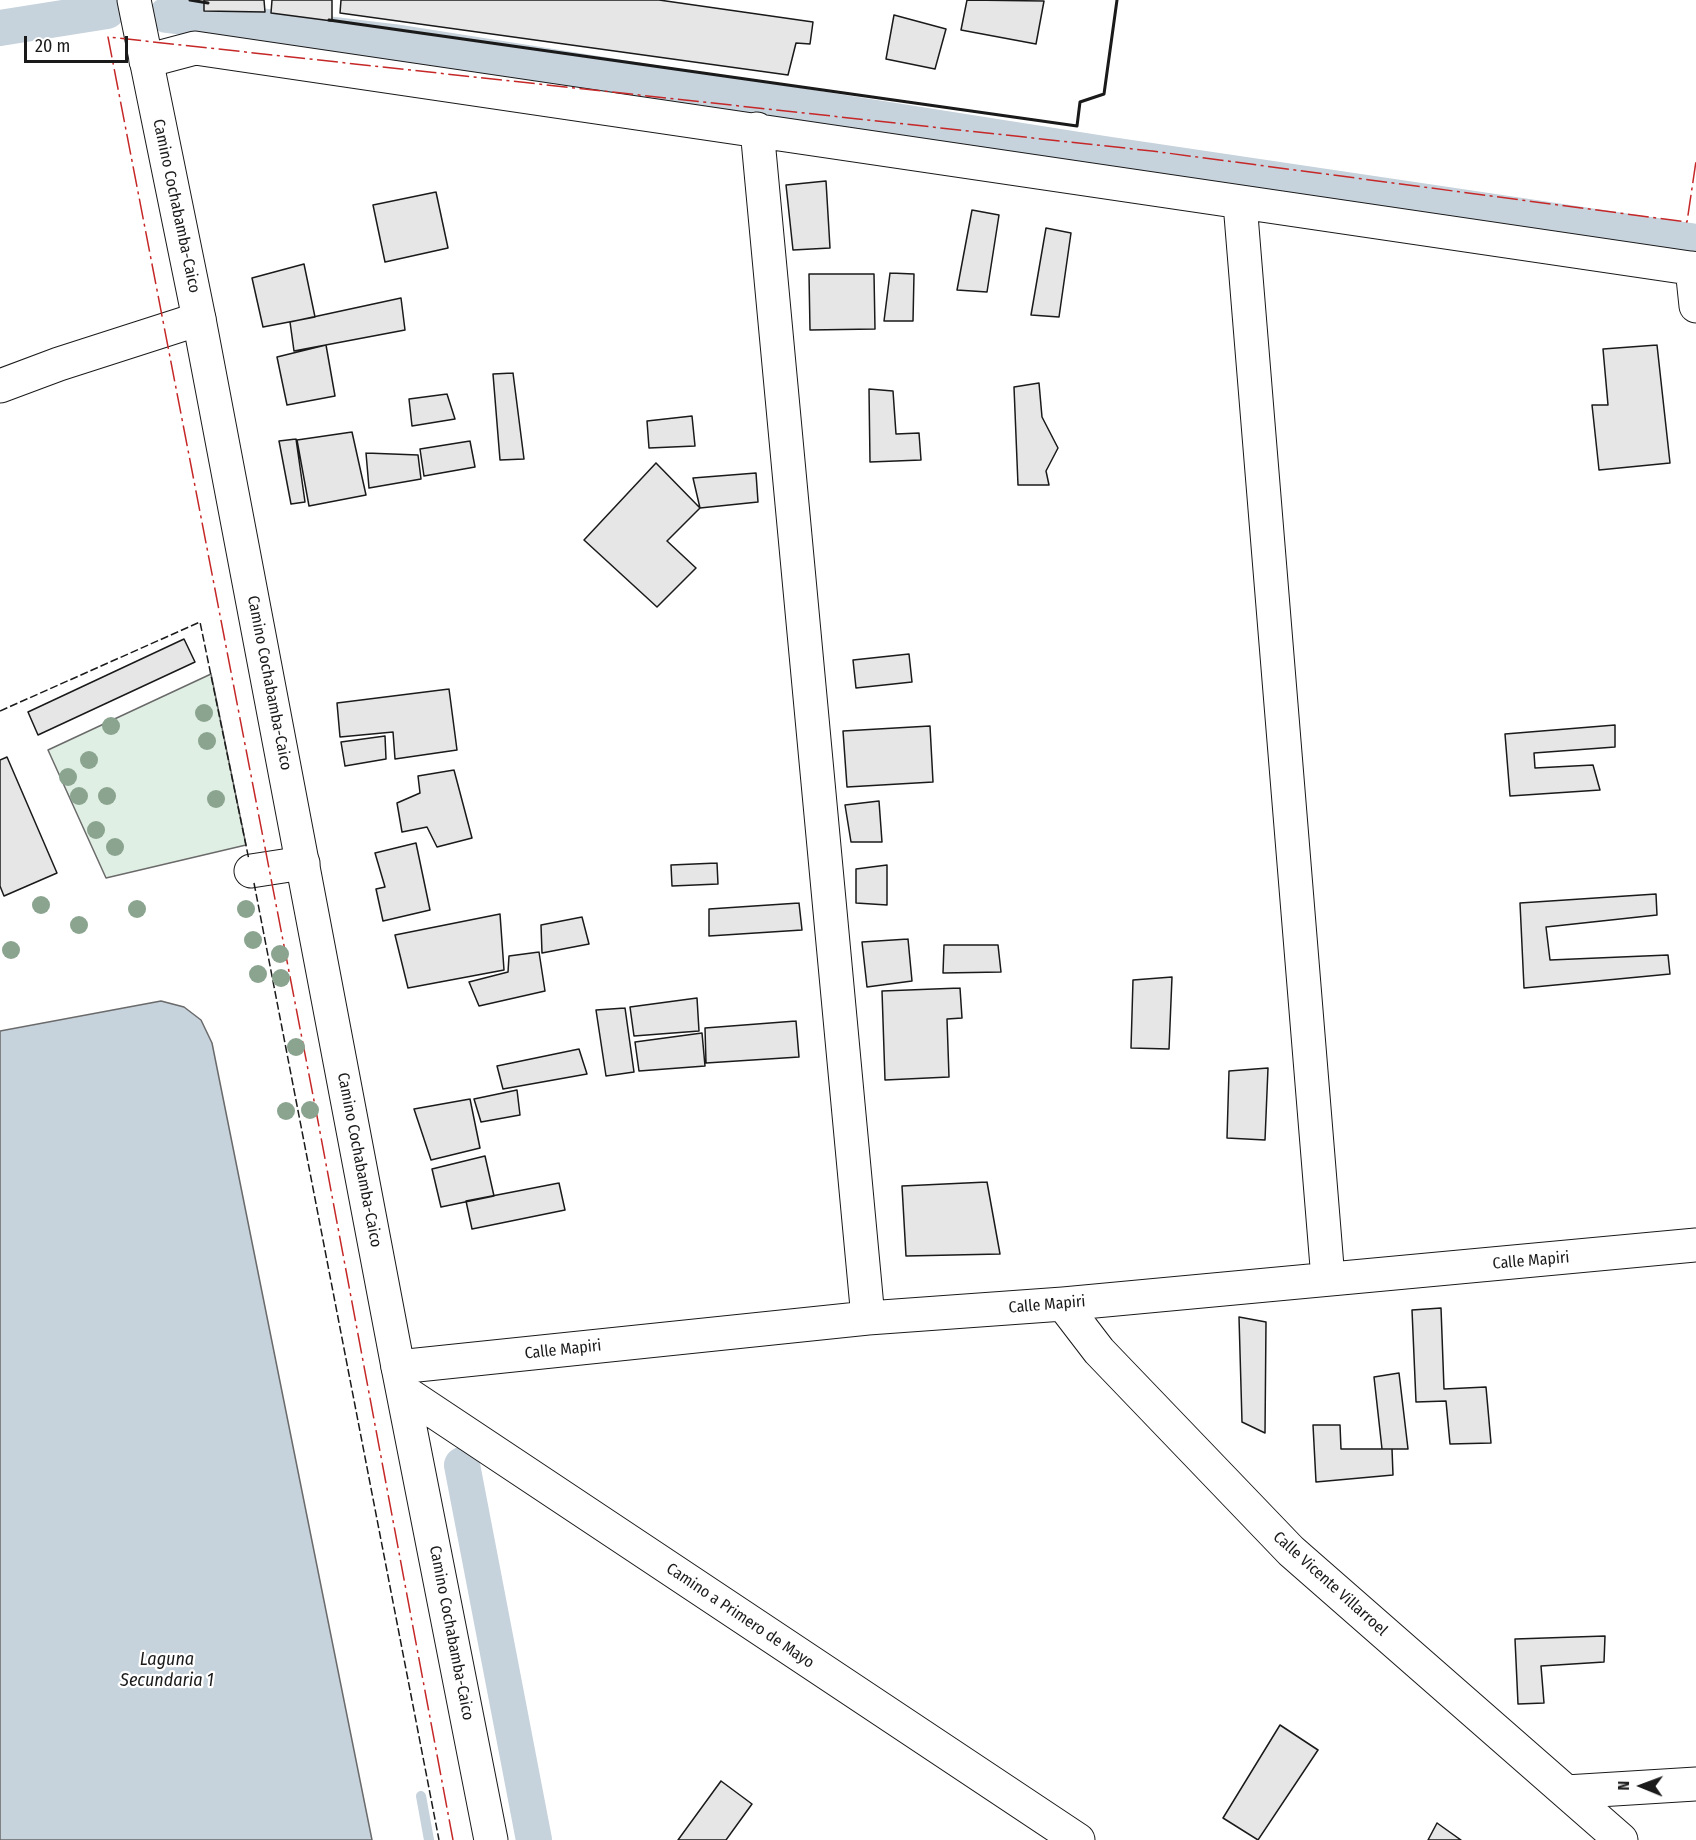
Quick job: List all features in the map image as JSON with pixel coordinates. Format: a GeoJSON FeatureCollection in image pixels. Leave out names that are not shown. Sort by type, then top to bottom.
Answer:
{"type":"FeatureCollection","features":[{"type":"Feature","properties":{"kind":"street","name":"Camino Cochabamba-Caico"},"geometry":{"type":"LineString","coordinates":[[134,0],[199,319],[491,1840]]}},
{"type":"Feature","properties":{"kind":"street"},"geometry":{"type":"LineString","coordinates":[[146,61],[195,48],[1694,268],[1696,306]]}},
{"type":"Feature","properties":{"kind":"street"},"geometry":{"type":"LineString","coordinates":[[758,129],[868,1318]]}},
{"type":"Feature","properties":{"kind":"street"},"geometry":{"type":"LineString","coordinates":[[1240,203],[1328,1279]]}},
{"type":"Feature","properties":{"kind":"street"},"geometry":{"type":"LineString","coordinates":[[0,386],[59,363],[199,319]]}},
{"type":"Feature","properties":{"kind":"street"},"geometry":{"type":"LineString","coordinates":[[251,871],[303,863]]}},
{"type":"Feature","properties":{"kind":"street","name":"Calle Mapiri"},"geometry":{"type":"LineString","coordinates":[[401,1379],[868,1318],[1063,1304],[1696,1245]]}},
{"type":"Feature","properties":{"kind":"street","name":"Calle Vicente Villarroel"},"geometry":{"type":"LineString","coordinates":[[1063,1304],[1099,1351],[1291,1551],[1621,1840]]}},
{"type":"Feature","properties":{"kind":"street","name":"Camino a Primero de Mayo"},"geometry":{"type":"LineString","coordinates":[[401,1379],[1077,1840]]}},
{"type":"Feature","properties":{"kind":"street"},"geometry":{"type":"LineString","coordinates":[[1566,1792],[1696,1784]]}},
{"type":"Feature","properties":{"kind":"green space"},"geometry":{"type":"Polygon","coordinates":[[[211,674],[246,845],[106,878],[48,750],[211,674]]]}},
{"type":"Feature","properties":{"kind":"water","name":"Laguna Secundaria 1"},"geometry":{"type":"Polygon","coordinates":[[[161,1001],[184,1007],[201,1020],[212,1043],[372,1840],[0,1840],[0,1031],[161,1001]]]}},
{"type":"Feature","properties":{"kind":"building"},"geometry":{"type":"Polygon","coordinates":[[[204,0],[264,0],[265,12],[204,11],[204,0]]]}},
{"type":"Feature","properties":{"kind":"building"},"geometry":{"type":"Polygon","coordinates":[[[272,0],[332,0],[332,21],[271,13],[272,0]]]}},
{"type":"Feature","properties":{"kind":"building"},"geometry":{"type":"Polygon","coordinates":[[[341,0],[659,0],[813,22],[810,44],[796,43],[788,75],[340,13],[341,0]]]}},
{"type":"Feature","properties":{"kind":"building"},"geometry":{"type":"Polygon","coordinates":[[[967,0],[1044,1],[1036,44],[961,30],[967,0]]]}},
{"type":"Feature","properties":{"kind":"building"},"geometry":{"type":"Polygon","coordinates":[[[894,15],[946,29],[935,69],[886,59],[894,15]]]}},
{"type":"Feature","properties":{"kind":"building"},"geometry":{"type":"Polygon","coordinates":[[[826,181],[830,248],[793,250],[786,185],[826,181]]]}},
{"type":"Feature","properties":{"kind":"building"},"geometry":{"type":"Polygon","coordinates":[[[436,192],[448,248],[385,262],[373,205],[436,192]]]}},
{"type":"Feature","properties":{"kind":"building"},"geometry":{"type":"Polygon","coordinates":[[[972,210],[999,215],[987,292],[957,290],[972,210]]]}},
{"type":"Feature","properties":{"kind":"building"},"geometry":{"type":"Polygon","coordinates":[[[1046,228],[1071,233],[1059,317],[1031,315],[1046,228]]]}},
{"type":"Feature","properties":{"kind":"building"},"geometry":{"type":"Polygon","coordinates":[[[304,264],[315,317],[263,327],[252,278],[304,264]]]}},
{"type":"Feature","properties":{"kind":"building"},"geometry":{"type":"Polygon","coordinates":[[[890,273],[914,274],[913,321],[884,321],[890,273]]]}},
{"type":"Feature","properties":{"kind":"building"},"geometry":{"type":"Polygon","coordinates":[[[809,274],[874,274],[875,329],[810,330],[809,274]]]}},
{"type":"Feature","properties":{"kind":"building"},"geometry":{"type":"Polygon","coordinates":[[[401,298],[405,330],[294,351],[290,322],[401,298]]]}},
{"type":"Feature","properties":{"kind":"building"},"geometry":{"type":"Polygon","coordinates":[[[326,345],[335,396],[287,405],[277,357],[326,345]]]}},
{"type":"Feature","properties":{"kind":"building"},"geometry":{"type":"Polygon","coordinates":[[[1657,345],[1670,463],[1599,470],[1592,405],[1608,405],[1603,349],[1657,345]]]}},
{"type":"Feature","properties":{"kind":"building"},"geometry":{"type":"Polygon","coordinates":[[[513,373],[524,459],[500,460],[493,374],[513,373]]]}},
{"type":"Feature","properties":{"kind":"building"},"geometry":{"type":"Polygon","coordinates":[[[1039,383],[1042,417],[1058,448],[1046,471],[1049,485],[1018,485],[1014,387],[1039,383]]]}},
{"type":"Feature","properties":{"kind":"building"},"geometry":{"type":"Polygon","coordinates":[[[869,389],[893,391],[896,434],[919,433],[921,460],[870,462],[869,389]]]}},
{"type":"Feature","properties":{"kind":"building"},"geometry":{"type":"Polygon","coordinates":[[[447,394],[455,419],[412,426],[409,399],[447,394]]]}},
{"type":"Feature","properties":{"kind":"building"},"geometry":{"type":"Polygon","coordinates":[[[692,416],[695,446],[649,448],[647,421],[692,416]]]}},
{"type":"Feature","properties":{"kind":"building"},"geometry":{"type":"Polygon","coordinates":[[[352,432],[366,495],[309,506],[297,440],[352,432]]]}},
{"type":"Feature","properties":{"kind":"building"},"geometry":{"type":"Polygon","coordinates":[[[296,439],[305,502],[291,504],[279,441],[296,439]]]}},
{"type":"Feature","properties":{"kind":"building"},"geometry":{"type":"Polygon","coordinates":[[[470,441],[475,467],[424,476],[420,449],[470,441]]]}},
{"type":"Feature","properties":{"kind":"building"},"geometry":{"type":"Polygon","coordinates":[[[366,453],[418,455],[421,479],[369,488],[366,453]]]}},
{"type":"Feature","properties":{"kind":"building"},"geometry":{"type":"Polygon","coordinates":[[[656,463],[700,508],[667,541],[696,568],[657,607],[584,540],[656,463]]]}},
{"type":"Feature","properties":{"kind":"building"},"geometry":{"type":"Polygon","coordinates":[[[756,473],[758,502],[700,508],[693,478],[756,473]]]}},
{"type":"Feature","properties":{"kind":"building"},"geometry":{"type":"Polygon","coordinates":[[[184,639],[195,662],[38,735],[28,712],[184,639]]]}},
{"type":"Feature","properties":{"kind":"building"},"geometry":{"type":"Polygon","coordinates":[[[909,654],[912,682],[856,688],[853,660],[909,654]]]}},
{"type":"Feature","properties":{"kind":"building"},"geometry":{"type":"Polygon","coordinates":[[[449,689],[457,750],[395,759],[393,732],[340,737],[337,703],[449,689]]]}},
{"type":"Feature","properties":{"kind":"building"},"geometry":{"type":"Polygon","coordinates":[[[1615,725],[1615,747],[1534,753],[1535,768],[1593,765],[1600,790],[1510,796],[1505,734],[1615,725]]]}},
{"type":"Feature","properties":{"kind":"building"},"geometry":{"type":"Polygon","coordinates":[[[930,726],[933,782],[847,787],[843,731],[930,726]]]}},
{"type":"Feature","properties":{"kind":"building"},"geometry":{"type":"Polygon","coordinates":[[[385,736],[386,759],[345,766],[341,742],[385,736]]]}},
{"type":"Feature","properties":{"kind":"building"},"geometry":{"type":"Polygon","coordinates":[[[7,757],[57,873],[4,896],[0,886],[0,760],[7,757]]]}},
{"type":"Feature","properties":{"kind":"building"},"geometry":{"type":"Polygon","coordinates":[[[454,770],[472,838],[437,847],[427,827],[402,832],[397,803],[420,793],[418,776],[454,770]]]}},
{"type":"Feature","properties":{"kind":"building"},"geometry":{"type":"Polygon","coordinates":[[[879,801],[882,842],[851,842],[845,805],[879,801]]]}},
{"type":"Feature","properties":{"kind":"building"},"geometry":{"type":"Polygon","coordinates":[[[416,843],[430,910],[383,921],[376,889],[385,887],[375,853],[416,843]]]}},
{"type":"Feature","properties":{"kind":"building"},"geometry":{"type":"Polygon","coordinates":[[[717,863],[718,884],[672,886],[671,865],[717,863]]]}},
{"type":"Feature","properties":{"kind":"building"},"geometry":{"type":"Polygon","coordinates":[[[887,865],[887,905],[856,903],[856,869],[887,865]]]}},
{"type":"Feature","properties":{"kind":"building"},"geometry":{"type":"Polygon","coordinates":[[[1656,894],[1657,915],[1546,927],[1550,960],[1668,955],[1670,974],[1524,988],[1520,903],[1656,894]]]}},
{"type":"Feature","properties":{"kind":"building"},"geometry":{"type":"Polygon","coordinates":[[[799,903],[802,930],[709,936],[709,909],[799,903]]]}},
{"type":"Feature","properties":{"kind":"building"},"geometry":{"type":"Polygon","coordinates":[[[500,914],[504,970],[408,988],[395,935],[500,914]]]}},
{"type":"Feature","properties":{"kind":"building"},"geometry":{"type":"Polygon","coordinates":[[[582,917],[589,944],[542,953],[541,925],[582,917]]]}},
{"type":"Feature","properties":{"kind":"building"},"geometry":{"type":"Polygon","coordinates":[[[908,939],[912,981],[867,987],[862,942],[908,939]]]}},
{"type":"Feature","properties":{"kind":"building"},"geometry":{"type":"Polygon","coordinates":[[[944,945],[998,945],[1001,972],[943,973],[944,945]]]}},
{"type":"Feature","properties":{"kind":"building"},"geometry":{"type":"Polygon","coordinates":[[[539,952],[545,991],[479,1006],[469,982],[508,972],[509,956],[539,952]]]}},
{"type":"Feature","properties":{"kind":"building"},"geometry":{"type":"Polygon","coordinates":[[[1172,977],[1169,1049],[1131,1048],[1133,980],[1172,977]]]}},
{"type":"Feature","properties":{"kind":"building"},"geometry":{"type":"Polygon","coordinates":[[[960,988],[962,1018],[947,1019],[949,1077],[885,1080],[882,991],[960,988]]]}},
{"type":"Feature","properties":{"kind":"building"},"geometry":{"type":"Polygon","coordinates":[[[697,998],[699,1031],[634,1036],[630,1007],[697,998]]]}},
{"type":"Feature","properties":{"kind":"building"},"geometry":{"type":"Polygon","coordinates":[[[625,1008],[634,1072],[606,1076],[596,1010],[625,1008]]]}},
{"type":"Feature","properties":{"kind":"building"},"geometry":{"type":"Polygon","coordinates":[[[796,1021],[799,1057],[706,1063],[705,1028],[796,1021]]]}},
{"type":"Feature","properties":{"kind":"building"},"geometry":{"type":"Polygon","coordinates":[[[702,1033],[705,1066],[639,1071],[635,1042],[702,1033]]]}},
{"type":"Feature","properties":{"kind":"building"},"geometry":{"type":"Polygon","coordinates":[[[579,1049],[587,1074],[503,1089],[497,1066],[579,1049]]]}},
{"type":"Feature","properties":{"kind":"building"},"geometry":{"type":"Polygon","coordinates":[[[1268,1068],[1265,1140],[1227,1138],[1229,1071],[1268,1068]]]}},
{"type":"Feature","properties":{"kind":"building"},"geometry":{"type":"Polygon","coordinates":[[[517,1090],[520,1115],[481,1122],[474,1099],[517,1090]]]}},
{"type":"Feature","properties":{"kind":"building"},"geometry":{"type":"Polygon","coordinates":[[[470,1099],[480,1148],[431,1160],[414,1109],[470,1099]]]}},
{"type":"Feature","properties":{"kind":"building"},"geometry":{"type":"Polygon","coordinates":[[[485,1156],[494,1196],[441,1207],[432,1169],[485,1156]]]}},
{"type":"Feature","properties":{"kind":"building"},"geometry":{"type":"Polygon","coordinates":[[[987,1182],[1000,1254],[906,1256],[902,1186],[987,1182]]]}},
{"type":"Feature","properties":{"kind":"building"},"geometry":{"type":"Polygon","coordinates":[[[559,1183],[565,1210],[472,1229],[466,1201],[559,1183]]]}},
{"type":"Feature","properties":{"kind":"building"},"geometry":{"type":"Polygon","coordinates":[[[1441,1308],[1444,1389],[1486,1387],[1491,1443],[1450,1444],[1446,1401],[1416,1402],[1412,1310],[1441,1308]]]}},
{"type":"Feature","properties":{"kind":"building"},"geometry":{"type":"Polygon","coordinates":[[[1239,1317],[1266,1322],[1265,1433],[1242,1422],[1239,1317]]]}},
{"type":"Feature","properties":{"kind":"building"},"geometry":{"type":"Polygon","coordinates":[[[1399,1373],[1408,1449],[1382,1449],[1374,1377],[1399,1373]]]}},
{"type":"Feature","properties":{"kind":"building"},"geometry":{"type":"Polygon","coordinates":[[[1313,1425],[1340,1425],[1341,1449],[1392,1449],[1393,1475],[1316,1482],[1313,1425]]]}},
{"type":"Feature","properties":{"kind":"building"},"geometry":{"type":"Polygon","coordinates":[[[1605,1636],[1604,1662],[1541,1666],[1544,1703],[1518,1704],[1515,1639],[1605,1636]]]}},
{"type":"Feature","properties":{"kind":"building"},"geometry":{"type":"Polygon","coordinates":[[[1280,1725],[1318,1750],[1258,1840],[1223,1818],[1280,1725]]]}},
{"type":"Feature","properties":{"kind":"building"},"geometry":{"type":"Polygon","coordinates":[[[721,1781],[752,1804],[726,1840],[678,1840],[721,1781]]]}},
{"type":"Feature","properties":{"kind":"building"},"geometry":{"type":"Polygon","coordinates":[[[1437,1823],[1461,1840],[1428,1840],[1437,1823]]]}},
{"type":"Feature","properties":{"kind":"waterway"},"geometry":{"type":"LineString","coordinates":[[0,28],[107,11]]}},
{"type":"Feature","properties":{"kind":"waterway"},"geometry":{"type":"LineString","coordinates":[[167,15],[394,42],[1104,154],[1696,242]]}},
{"type":"Feature","properties":{"kind":"waterway"},"geometry":{"type":"LineString","coordinates":[[462,1465],[534,1840]]}},
{"type":"Feature","properties":{"kind":"waterway"},"geometry":{"type":"LineString","coordinates":[[421,1796],[429,1840]]}},
{"type":"Feature","properties":{"kind":"fence"},"geometry":{"type":"LineString","coordinates":[[0,711],[200,622],[249,860]]}},
{"type":"Feature","properties":{"kind":"fence"},"geometry":{"type":"LineString","coordinates":[[254,883],[439,1840]]}},
{"type":"Feature","properties":{"kind":"wall"},"geometry":{"type":"LineString","coordinates":[[190,0],[208,3]]}},
{"type":"Feature","properties":{"kind":"wall"},"geometry":{"type":"LineString","coordinates":[[329,20],[1077,126],[1080,102],[1104,94],[1117,0]]}},
{"type":"Feature","properties":{"kind":"power"},"geometry":{"type":"LineString","coordinates":[[453,1840],[317,1116],[108,37],[1152,151],[1687,222],[1696,161]]}}]}
